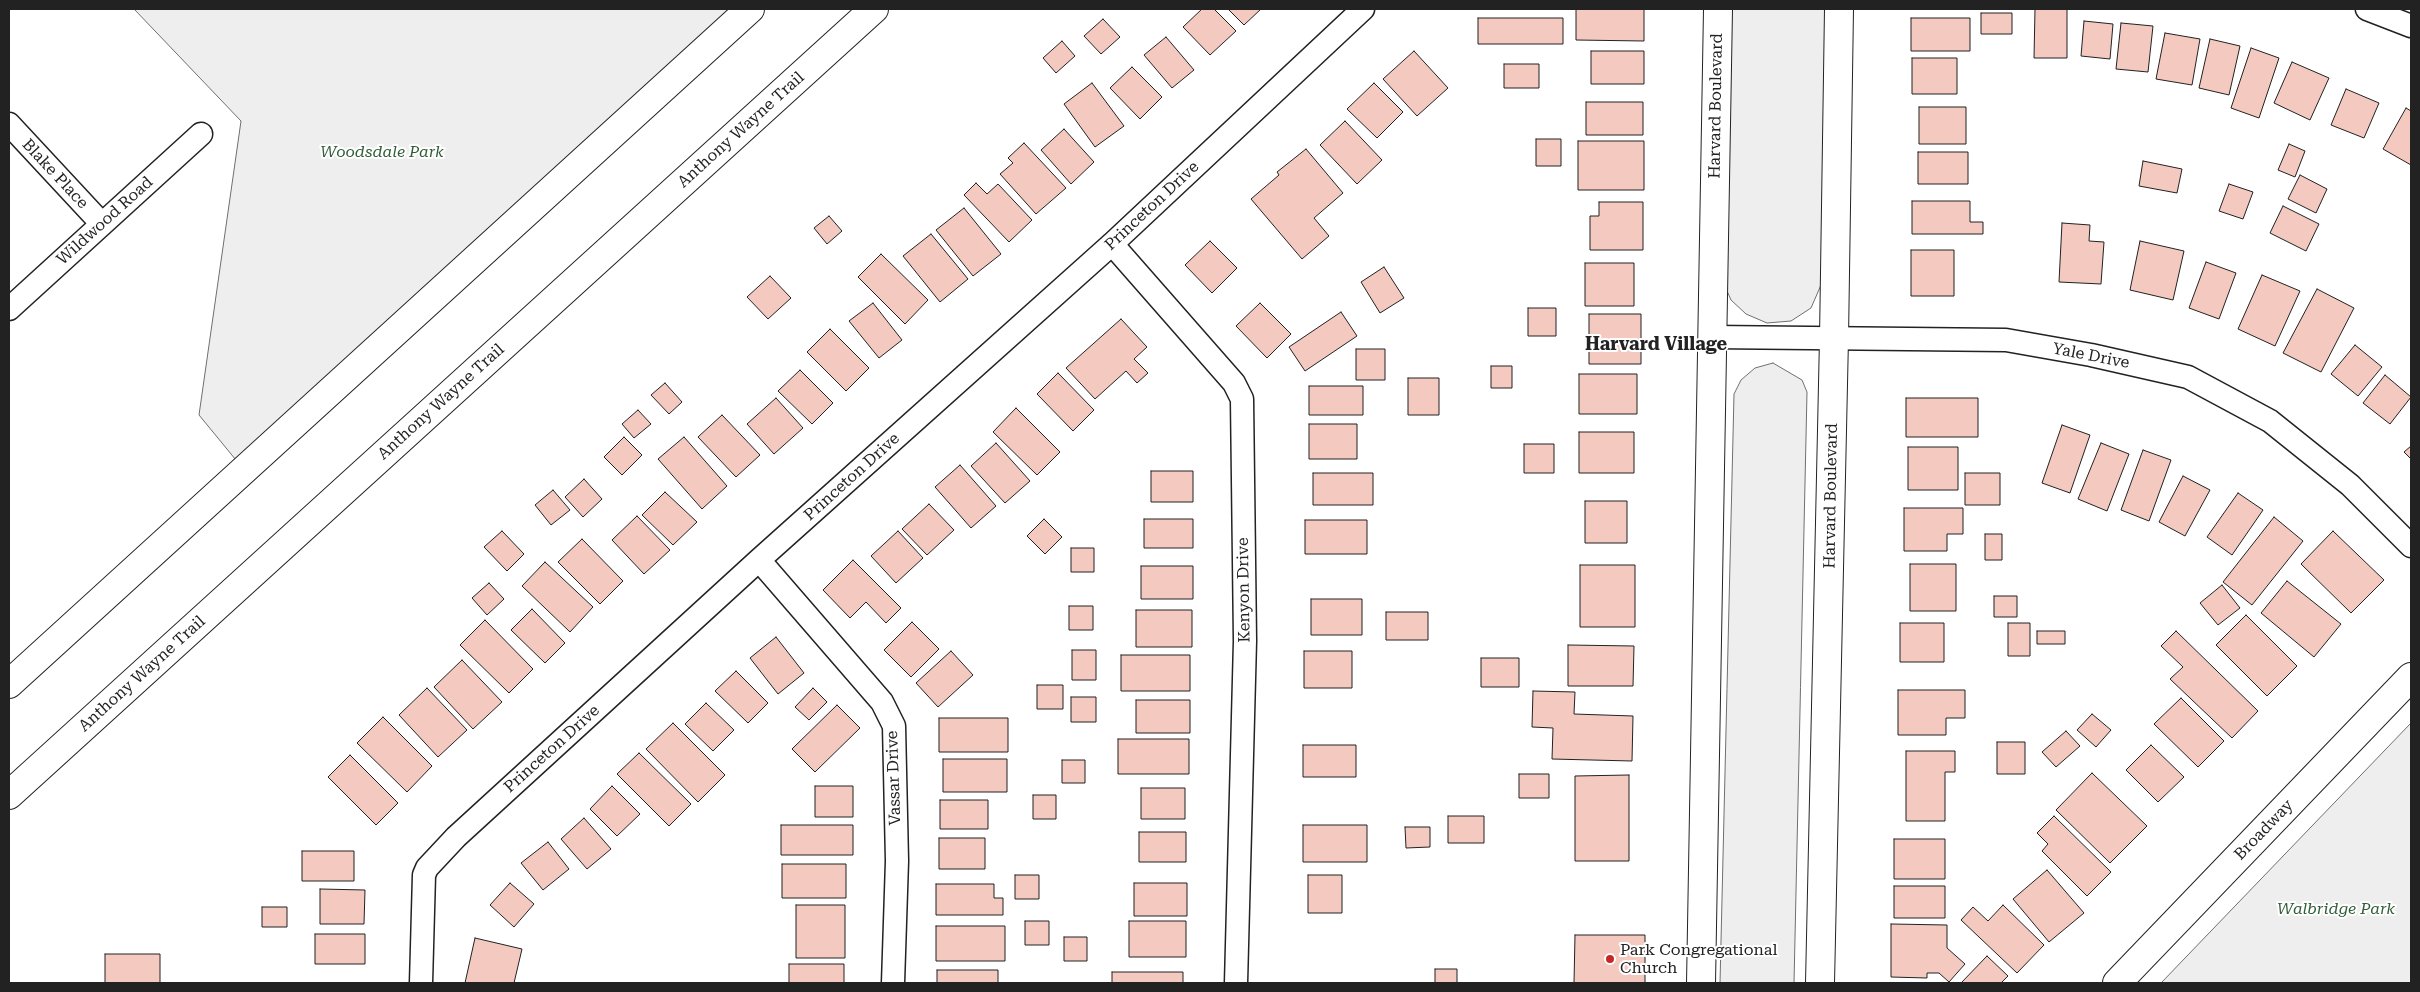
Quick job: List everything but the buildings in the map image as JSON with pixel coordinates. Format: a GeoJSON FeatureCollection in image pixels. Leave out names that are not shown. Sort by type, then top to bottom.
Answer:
{"type":"FeatureCollection","features":[{"type":"Feature","properties":{"kind":"main road"},"geometry":{"type":"LineString","coordinates":[[9,684],[750,9]]}},
{"type":"Feature","properties":{"kind":"main road","name":"Anthony Wayne Trail"},"geometry":{"type":"LineString","coordinates":[[9,795],[874,9]]}},
{"type":"Feature","properties":{"kind":"main road","name":"Harvard Boulevard"},"geometry":{"type":"LineString","coordinates":[[1701,983],[1718,9]]}},
{"type":"Feature","properties":{"kind":"main road","name":"Harvard Boulevard"},"geometry":{"type":"LineString","coordinates":[[1820,983],[1839,9]]}},
{"type":"Feature","properties":{"kind":"main road"},"geometry":{"type":"LineString","coordinates":[[9,672],[86,614]]}},
{"type":"Feature","properties":{"kind":"main road","name":"Broadway"},"geometry":{"type":"LineString","coordinates":[[2117,983],[2411,677]]}},
{"type":"Feature","properties":{"kind":"street","name":"Princeton Drive"},"geometry":{"type":"LineString","coordinates":[[421,983],[424,875],[427,868],[456,837],[759,560],[1112,244],[1363,9]]}},
{"type":"Feature","properties":{"kind":"street"},"geometry":{"type":"LineString","coordinates":[[2367,9],[2411,26]]}},
{"type":"Feature","properties":{"kind":"street","name":"Blake Place"},"geometry":{"type":"LineString","coordinates":[[9,124],[102,224]]}},
{"type":"Feature","properties":{"kind":"street","name":"Wildwood Road"},"geometry":{"type":"LineString","coordinates":[[9,309],[202,134]]}},
{"type":"Feature","properties":{"kind":"street","name":"Kenyon Drive"},"geometry":{"type":"LineString","coordinates":[[1112,244],[1234,383],[1242,399],[1245,641],[1236,983]]}},
{"type":"Feature","properties":{"kind":"street","name":"Yale Drive"},"geometry":{"type":"LineString","coordinates":[[1712,337],[2006,340],[2091,355],[2188,377],[2270,421],[2350,484],[2411,546]]}},
{"type":"Feature","properties":{"kind":"street","name":"Vassar Drive"},"geometry":{"type":"LineString","coordinates":[[759,560],[882,702],[894,726],[896,861],[893,983]]}},
{"type":"Feature","properties":{"kind":"green space","name":"Woodsdale Park"},"geometry":{"type":"Polygon","coordinates":[[[134,9],[751,9],[245,471],[199,415],[241,121],[134,9]]]}},
{"type":"Feature","properties":{"kind":"green space"},"geometry":{"type":"Polygon","coordinates":[[[1730,9],[1828,9],[1821,285],[1811,308],[1791,321],[1767,323],[1746,314],[1731,300],[1724,284],[1730,9]]]}},
{"type":"Feature","properties":{"kind":"green space"},"geometry":{"type":"Polygon","coordinates":[[[1773,363],[1802,380],[1807,392],[1794,983],[1720,983],[1734,394],[1741,380],[1755,368],[1773,363]]]}},
{"type":"Feature","properties":{"kind":"green space","name":"Walbridge Park"},"geometry":{"type":"Polygon","coordinates":[[[2411,723],[2411,983],[2161,983],[2411,723]]]}},
{"type":"Feature","properties":{"kind":"place","name":"Park Congregational Church"},"geometry":{"type":"Point","coordinates":[1610,959]}},
{"type":"Feature","properties":{"kind":"district","name":"Harvard Village"},"geometry":{"type":"Point","coordinates":[1656,345]}}]}
